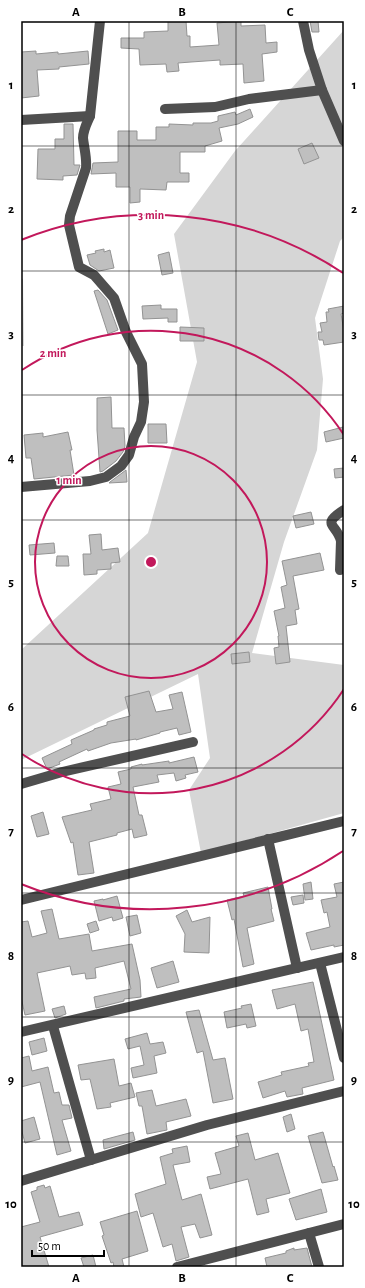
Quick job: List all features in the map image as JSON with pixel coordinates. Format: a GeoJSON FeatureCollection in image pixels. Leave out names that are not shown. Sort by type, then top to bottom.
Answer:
{"type":"FeatureCollection","features":[{"type":"Feature","properties":{"kind":"street"},"geometry":{"type":"LineString","coordinates":[[21,487],[90,482],[106,478],[122,466],[130,455],[134,437],[141,422],[144,402],[142,364],[126,332],[114,298],[94,275],[79,267],[69,225],[70,216],[86,168],[83,136],[84,129],[90,116],[100,21]]}},
{"type":"Feature","properties":{"kind":"street"},"geometry":{"type":"LineString","coordinates":[[303,21],[309,50],[322,90],[344,141]]}},
{"type":"Feature","properties":{"kind":"street"},"geometry":{"type":"LineString","coordinates":[[165,109],[215,108],[249,98],[322,90]]}},
{"type":"Feature","properties":{"kind":"street"},"geometry":{"type":"LineString","coordinates":[[21,120],[90,116]]}},
{"type":"Feature","properties":{"kind":"street"},"geometry":{"type":"LineString","coordinates":[[340,570],[341,541],[340,537],[332,526],[332,522],[334,516],[344,510]]}},
{"type":"Feature","properties":{"kind":"street"},"geometry":{"type":"LineString","coordinates":[[21,784],[62,772],[193,742]]}},
{"type":"Feature","properties":{"kind":"street"},"geometry":{"type":"LineString","coordinates":[[21,900],[344,821]]}},
{"type":"Feature","properties":{"kind":"street"},"geometry":{"type":"LineString","coordinates":[[268,840],[297,968]]}},
{"type":"Feature","properties":{"kind":"street"},"geometry":{"type":"LineString","coordinates":[[21,1032],[53,1026],[344,957]]}},
{"type":"Feature","properties":{"kind":"street"},"geometry":{"type":"LineString","coordinates":[[320,962],[344,1058]]}},
{"type":"Feature","properties":{"kind":"street"},"geometry":{"type":"LineString","coordinates":[[53,1026],[91,1160]]}},
{"type":"Feature","properties":{"kind":"street"},"geometry":{"type":"LineString","coordinates":[[21,1181],[207,1125],[344,1091]]}},
{"type":"Feature","properties":{"kind":"street"},"geometry":{"type":"LineString","coordinates":[[177,1267],[344,1224]]}},
{"type":"Feature","properties":{"kind":"street"},"geometry":{"type":"LineString","coordinates":[[309,1233],[320,1267]]}},
{"type":"Feature","properties":{"kind":"shaded area"},"geometry":{"type":"Polygon","coordinates":[[[344,30],[344,237],[340,241],[315,318],[323,379],[317,450],[284,542],[252,653],[344,665],[344,813],[201,853],[189,790],[210,758],[198,674],[21,760],[21,650],[148,533],[197,362],[174,234],[235,151],[344,30]]]}},
{"type":"Feature","properties":{"kind":"shaded area"},"geometry":{"type":"Polygon","coordinates":[[[21,278],[23,279],[24,346],[21,346],[21,278]]]}},
{"type":"Feature","properties":{"kind":"building"},"geometry":{"type":"Polygon","coordinates":[[[168,21],[186,21],[187,36],[190,36],[190,47],[219,45],[217,23],[241,21],[241,26],[265,25],[266,43],[277,42],[277,52],[262,54],[264,81],[244,83],[243,64],[220,65],[220,60],[178,63],[179,71],[167,72],[166,64],[140,65],[139,49],[121,48],[121,38],[144,38],[144,32],[168,31],[168,21]]]}},
{"type":"Feature","properties":{"kind":"building"},"geometry":{"type":"Polygon","coordinates":[[[310,21],[318,21],[319,32],[312,32],[310,21]]]}},
{"type":"Feature","properties":{"kind":"building"},"geometry":{"type":"Polygon","coordinates":[[[36,51],[36,54],[58,52],[58,54],[88,51],[89,64],[59,67],[59,69],[37,70],[39,96],[21,98],[21,52],[36,51]]]}},
{"type":"Feature","properties":{"kind":"building"},"geometry":{"type":"Polygon","coordinates":[[[250,109],[253,117],[238,124],[219,128],[222,141],[205,146],[205,152],[180,152],[180,173],[189,173],[189,182],[167,182],[166,190],[140,189],[140,202],[130,203],[130,187],[116,187],[116,173],[91,174],[93,163],[118,162],[118,131],[137,131],[137,140],[156,140],[156,127],[169,127],[169,124],[193,125],[193,123],[211,123],[218,121],[218,116],[235,112],[236,115],[250,109]]]}},
{"type":"Feature","properties":{"kind":"building"},"geometry":{"type":"Polygon","coordinates":[[[64,124],[73,124],[74,165],[80,165],[77,175],[63,176],[63,180],[37,179],[38,149],[55,149],[55,139],[64,139],[64,124]]]}},
{"type":"Feature","properties":{"kind":"building"},"geometry":{"type":"Polygon","coordinates":[[[312,143],[319,158],[304,164],[298,149],[312,143]]]}},
{"type":"Feature","properties":{"kind":"building"},"geometry":{"type":"Polygon","coordinates":[[[104,249],[104,252],[110,250],[114,268],[99,271],[90,265],[87,255],[104,249]]]}},
{"type":"Feature","properties":{"kind":"building"},"geometry":{"type":"Polygon","coordinates":[[[169,252],[173,273],[162,275],[158,255],[169,252]]]}},
{"type":"Feature","properties":{"kind":"building"},"geometry":{"type":"Polygon","coordinates":[[[98,290],[107,300],[118,330],[108,334],[94,291],[98,290]]]}},
{"type":"Feature","properties":{"kind":"building"},"geometry":{"type":"Polygon","coordinates":[[[161,305],[161,309],[177,309],[177,322],[168,322],[168,318],[143,319],[142,306],[161,305]]]}},
{"type":"Feature","properties":{"kind":"building"},"geometry":{"type":"Polygon","coordinates":[[[344,306],[344,313],[341,314],[344,342],[324,345],[323,340],[319,340],[318,332],[322,332],[320,323],[327,322],[326,312],[329,312],[328,309],[344,306]]]}},
{"type":"Feature","properties":{"kind":"building"},"geometry":{"type":"Polygon","coordinates":[[[180,327],[204,328],[204,341],[180,341],[180,327]]]}},
{"type":"Feature","properties":{"kind":"building"},"geometry":{"type":"Polygon","coordinates":[[[111,397],[112,428],[124,428],[125,446],[123,452],[116,461],[100,472],[97,430],[97,398],[111,397]]]}},
{"type":"Feature","properties":{"kind":"building"},"geometry":{"type":"Polygon","coordinates":[[[148,424],[166,424],[167,443],[148,443],[148,424]]]}},
{"type":"Feature","properties":{"kind":"building"},"geometry":{"type":"Polygon","coordinates":[[[343,427],[344,438],[326,442],[324,432],[343,427]]]}},
{"type":"Feature","properties":{"kind":"building"},"geometry":{"type":"Polygon","coordinates":[[[68,432],[72,450],[70,450],[74,475],[34,479],[31,458],[26,458],[24,435],[43,433],[43,437],[68,432]]]}},
{"type":"Feature","properties":{"kind":"building"},"geometry":{"type":"Polygon","coordinates":[[[344,468],[344,477],[335,478],[334,469],[344,468]]]}},
{"type":"Feature","properties":{"kind":"building"},"geometry":{"type":"Polygon","coordinates":[[[126,470],[127,482],[109,483],[110,482],[126,470]]]}},
{"type":"Feature","properties":{"kind":"building"},"geometry":{"type":"Polygon","coordinates":[[[311,512],[314,524],[296,528],[293,516],[311,512]]]}},
{"type":"Feature","properties":{"kind":"building"},"geometry":{"type":"Polygon","coordinates":[[[101,534],[102,550],[118,548],[120,562],[111,563],[111,569],[97,570],[97,574],[84,575],[83,554],[91,554],[89,535],[101,534]]]}},
{"type":"Feature","properties":{"kind":"building"},"geometry":{"type":"Polygon","coordinates":[[[54,543],[55,553],[30,555],[29,545],[54,543]]]}},
{"type":"Feature","properties":{"kind":"building"},"geometry":{"type":"Polygon","coordinates":[[[320,553],[324,570],[293,576],[299,609],[295,610],[297,624],[286,626],[290,662],[276,664],[274,648],[279,647],[279,636],[274,611],[285,608],[281,587],[287,585],[282,561],[320,553]]]}},
{"type":"Feature","properties":{"kind":"building"},"geometry":{"type":"Polygon","coordinates":[[[57,556],[68,556],[69,566],[56,566],[57,556]]]}},
{"type":"Feature","properties":{"kind":"building"},"geometry":{"type":"Polygon","coordinates":[[[249,652],[250,662],[232,664],[231,654],[249,652]]]}},
{"type":"Feature","properties":{"kind":"building"},"geometry":{"type":"Polygon","coordinates":[[[149,691],[156,712],[173,709],[169,695],[182,692],[191,732],[179,735],[177,728],[136,740],[111,743],[88,751],[87,749],[59,762],[60,764],[47,769],[42,758],[72,744],[71,740],[94,729],[107,725],[107,722],[130,716],[125,697],[149,691]]]}},
{"type":"Feature","properties":{"kind":"building"},"geometry":{"type":"Polygon","coordinates":[[[194,757],[198,772],[185,775],[186,778],[176,781],[174,773],[157,775],[159,782],[133,787],[139,815],[142,815],[147,835],[134,838],[132,829],[117,833],[117,835],[89,842],[94,873],[78,875],[73,842],[71,843],[62,817],[92,810],[90,804],[111,799],[108,787],[121,784],[118,772],[131,769],[131,767],[142,764],[169,761],[169,763],[194,757]]]}},
{"type":"Feature","properties":{"kind":"building"},"geometry":{"type":"Polygon","coordinates":[[[43,812],[49,834],[37,837],[31,816],[43,812]]]}},
{"type":"Feature","properties":{"kind":"building"},"geometry":{"type":"Polygon","coordinates":[[[311,882],[313,899],[305,900],[303,884],[311,882]]]}},
{"type":"Feature","properties":{"kind":"building"},"geometry":{"type":"Polygon","coordinates":[[[344,882],[344,945],[334,947],[334,945],[311,950],[306,933],[330,927],[327,912],[324,913],[321,900],[337,897],[334,884],[344,882]]]}},
{"type":"Feature","properties":{"kind":"building"},"geometry":{"type":"Polygon","coordinates":[[[268,887],[274,921],[247,928],[254,964],[243,967],[234,919],[232,920],[227,900],[244,896],[243,893],[268,887]]]}},
{"type":"Feature","properties":{"kind":"building"},"geometry":{"type":"Polygon","coordinates":[[[303,895],[304,903],[293,905],[291,897],[303,895]]]}},
{"type":"Feature","properties":{"kind":"building"},"geometry":{"type":"Polygon","coordinates":[[[117,896],[123,918],[113,921],[112,917],[99,921],[94,901],[117,896]]]}},
{"type":"Feature","properties":{"kind":"building"},"geometry":{"type":"Polygon","coordinates":[[[52,909],[59,939],[89,934],[92,951],[132,944],[140,980],[141,997],[124,999],[124,1001],[96,1008],[94,997],[131,989],[124,961],[95,968],[96,978],[86,979],[85,973],[72,975],[70,966],[37,973],[45,1011],[25,1015],[21,997],[21,922],[28,921],[32,937],[47,933],[41,911],[52,909]]]}},
{"type":"Feature","properties":{"kind":"building"},"geometry":{"type":"Polygon","coordinates":[[[187,910],[192,922],[210,917],[209,953],[184,952],[185,934],[176,916],[187,910]]]}},
{"type":"Feature","properties":{"kind":"building"},"geometry":{"type":"Polygon","coordinates":[[[137,915],[141,933],[130,936],[126,917],[137,915]]]}},
{"type":"Feature","properties":{"kind":"building"},"geometry":{"type":"Polygon","coordinates":[[[96,921],[99,930],[90,933],[87,924],[96,921]]]}},
{"type":"Feature","properties":{"kind":"building"},"geometry":{"type":"Polygon","coordinates":[[[173,961],[179,982],[157,988],[151,968],[173,961]]]}},
{"type":"Feature","properties":{"kind":"building"},"geometry":{"type":"Polygon","coordinates":[[[313,982],[334,1080],[302,1088],[303,1094],[287,1097],[285,1091],[263,1098],[258,1082],[282,1075],[281,1072],[309,1066],[308,1063],[314,1062],[308,1029],[301,1031],[295,1004],[277,1009],[272,990],[313,982]]]}},
{"type":"Feature","properties":{"kind":"building"},"geometry":{"type":"Polygon","coordinates":[[[251,1004],[256,1026],[247,1028],[246,1024],[227,1028],[224,1012],[242,1008],[241,1006],[251,1004]]]}},
{"type":"Feature","properties":{"kind":"building"},"geometry":{"type":"Polygon","coordinates":[[[64,1006],[66,1014],[55,1018],[52,1009],[64,1006]]]}},
{"type":"Feature","properties":{"kind":"building"},"geometry":{"type":"Polygon","coordinates":[[[199,1010],[213,1060],[225,1058],[233,1099],[213,1103],[203,1051],[197,1053],[186,1012],[199,1010]]]}},
{"type":"Feature","properties":{"kind":"building"},"geometry":{"type":"Polygon","coordinates":[[[147,1033],[150,1044],[163,1042],[166,1053],[154,1056],[157,1073],[133,1078],[131,1068],[144,1065],[140,1046],[128,1049],[125,1039],[147,1033]]]}},
{"type":"Feature","properties":{"kind":"building"},"geometry":{"type":"Polygon","coordinates":[[[44,1038],[47,1051],[32,1055],[29,1042],[44,1038]]]}},
{"type":"Feature","properties":{"kind":"building"},"geometry":{"type":"Polygon","coordinates":[[[29,1056],[32,1071],[48,1067],[54,1093],[59,1092],[62,1105],[69,1105],[72,1118],[62,1120],[71,1151],[57,1155],[40,1082],[21,1087],[21,1058],[29,1056]]]}},
{"type":"Feature","properties":{"kind":"building"},"geometry":{"type":"Polygon","coordinates":[[[114,1059],[119,1086],[131,1083],[135,1097],[110,1103],[111,1107],[97,1109],[90,1079],[81,1080],[78,1065],[114,1059]]]}},
{"type":"Feature","properties":{"kind":"building"},"geometry":{"type":"Polygon","coordinates":[[[152,1090],[156,1106],[186,1099],[191,1116],[166,1122],[167,1130],[147,1134],[142,1106],[139,1106],[136,1093],[152,1090]]]}},
{"type":"Feature","properties":{"kind":"building"},"geometry":{"type":"Polygon","coordinates":[[[291,1114],[295,1129],[287,1132],[283,1117],[291,1114]]]}},
{"type":"Feature","properties":{"kind":"building"},"geometry":{"type":"Polygon","coordinates":[[[34,1117],[40,1139],[25,1143],[21,1128],[21,1121],[34,1117]]]}},
{"type":"Feature","properties":{"kind":"building"},"geometry":{"type":"Polygon","coordinates":[[[133,1132],[135,1140],[104,1149],[103,1140],[133,1132]]]}},
{"type":"Feature","properties":{"kind":"building"},"geometry":{"type":"Polygon","coordinates":[[[323,1132],[338,1180],[322,1183],[308,1136],[323,1132]]]}},
{"type":"Feature","properties":{"kind":"building"},"geometry":{"type":"Polygon","coordinates":[[[248,1133],[255,1160],[278,1153],[290,1193],[266,1199],[269,1212],[257,1215],[248,1179],[210,1189],[207,1177],[221,1174],[215,1153],[239,1146],[236,1136],[248,1133]]]}},
{"type":"Feature","properties":{"kind":"building"},"geometry":{"type":"Polygon","coordinates":[[[187,1146],[190,1162],[173,1165],[182,1200],[201,1194],[212,1235],[200,1238],[195,1224],[181,1227],[189,1257],[176,1261],[172,1244],[163,1247],[153,1213],[141,1217],[135,1194],[166,1184],[160,1157],[173,1153],[172,1149],[187,1146]]]}},
{"type":"Feature","properties":{"kind":"building"},"geometry":{"type":"Polygon","coordinates":[[[44,1185],[45,1188],[50,1186],[59,1217],[79,1212],[83,1225],[40,1237],[49,1267],[21,1267],[21,1227],[40,1222],[31,1192],[37,1190],[37,1187],[44,1185]]]}},
{"type":"Feature","properties":{"kind":"building"},"geometry":{"type":"Polygon","coordinates":[[[321,1189],[327,1212],[296,1220],[289,1199],[321,1189]]]}},
{"type":"Feature","properties":{"kind":"building"},"geometry":{"type":"Polygon","coordinates":[[[137,1211],[148,1251],[122,1259],[124,1267],[114,1267],[113,1262],[111,1263],[102,1236],[104,1235],[100,1222],[137,1211]]]}},
{"type":"Feature","properties":{"kind":"building"},"geometry":{"type":"Polygon","coordinates":[[[294,1248],[294,1250],[307,1248],[312,1267],[267,1267],[265,1258],[286,1253],[286,1251],[294,1248]]]}},
{"type":"Feature","properties":{"kind":"building"},"geometry":{"type":"Polygon","coordinates":[[[93,1255],[96,1267],[84,1267],[81,1258],[93,1255]]]}}]}
